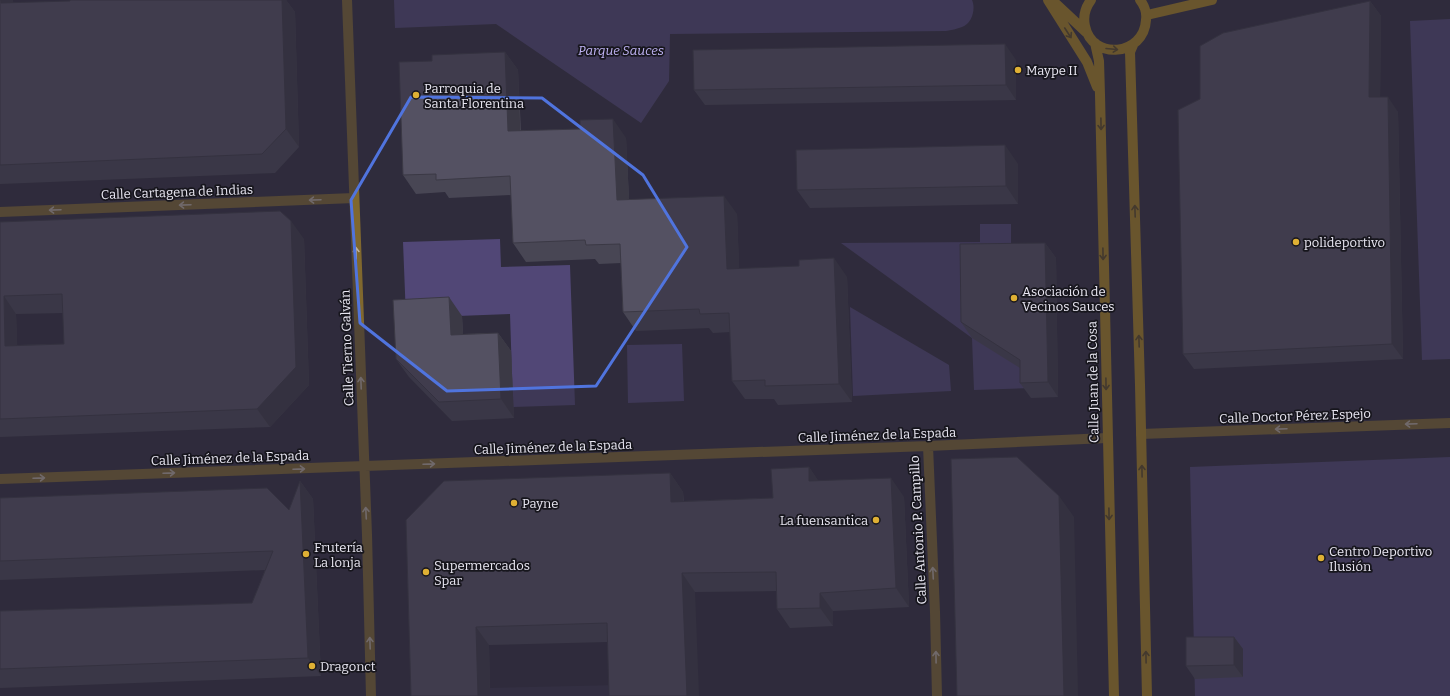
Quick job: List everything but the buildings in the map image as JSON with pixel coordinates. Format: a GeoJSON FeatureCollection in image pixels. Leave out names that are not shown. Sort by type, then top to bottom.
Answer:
{"type":"FeatureCollection","features":[{"type":"Feature","properties":{"kind":"main road"},"geometry":{"type":"LineString","coordinates":[[1048,0],[1087,62],[1100,95]]}},
{"type":"Feature","properties":{"kind":"main road"},"geometry":{"type":"LineString","coordinates":[[1051,0],[1086,32],[1095,43],[1107,49],[1114,50],[1121,50],[1133,45],[1142,37],[1146,26],[1147,15],[1140,0]]}},
{"type":"Feature","properties":{"kind":"main road"},"geometry":{"type":"LineString","coordinates":[[1086,32],[1084,18],[1088,4],[1091,0]]}},
{"type":"Feature","properties":{"kind":"main road"},"geometry":{"type":"LineString","coordinates":[[1147,15],[1212,0]]}},
{"type":"Feature","properties":{"kind":"main road","name":"Calle Juan de la Cosa"},"geometry":{"type":"LineString","coordinates":[[1095,43],[1099,61],[1100,95],[1114,696]]}},
{"type":"Feature","properties":{"kind":"main road"},"geometry":{"type":"LineString","coordinates":[[1133,45],[1130,52],[1141,434],[1146,696]]}},
{"type":"Feature","properties":{"kind":"street","name":"Calle Tierno Galván"},"geometry":{"type":"LineString","coordinates":[[347,0],[371,696]]}},
{"type":"Feature","properties":{"kind":"street","name":"Calle Cartagena de Indias"},"geometry":{"type":"LineString","coordinates":[[0,212],[354,198]]}},
{"type":"Feature","properties":{"kind":"street","name":"Calle Doctor Pérez Espejo"},"geometry":{"type":"LineString","coordinates":[[1141,434],[1450,423]]}},
{"type":"Feature","properties":{"kind":"street","name":"Calle Jiménez de la Espada"},"geometry":{"type":"LineString","coordinates":[[0,479],[928,446],[1107,438]]}},
{"type":"Feature","properties":{"kind":"street","name":"Calle Antonio P. Campillo"},"geometry":{"type":"LineString","coordinates":[[928,446],[937,696]]}},
{"type":"Feature","properties":{"kind":"highlighted area"},"geometry":{"type":"Polygon","coordinates":[[[411,97],[542,98],[643,175],[687,247],[596,386],[447,391],[360,323],[351,200],[411,97]]]}},
{"type":"Feature","properties":{"kind":"shaded area"},"geometry":{"type":"Polygon","coordinates":[[[621,685],[621,696],[490,696],[490,688],[621,685]]]}},
{"type":"Feature","properties":{"kind":"green space","name":"Parque Sauces"},"geometry":{"type":"Polygon","coordinates":[[[394,0],[972,0],[974,8],[971,20],[968,23],[958,28],[946,31],[670,34],[669,81],[641,123],[496,24],[395,28],[394,0]]]}},
{"type":"Feature","properties":{"kind":"green space"},"geometry":{"type":"Polygon","coordinates":[[[1450,19],[1450,359],[1422,360],[1410,21],[1450,19]]]}},
{"type":"Feature","properties":{"kind":"green space"},"geometry":{"type":"Polygon","coordinates":[[[980,224],[1011,224],[1011,259],[1031,388],[974,390],[972,338],[841,243],[980,242],[980,224]]]}},
{"type":"Feature","properties":{"kind":"green space"},"geometry":{"type":"Polygon","coordinates":[[[500,239],[501,267],[570,265],[575,405],[513,407],[510,314],[406,318],[403,242],[500,239]]]}},
{"type":"Feature","properties":{"kind":"green space"},"geometry":{"type":"Polygon","coordinates":[[[850,307],[949,365],[951,391],[853,396],[850,307]]]}},
{"type":"Feature","properties":{"kind":"green space"},"geometry":{"type":"Polygon","coordinates":[[[682,344],[684,401],[628,403],[627,345],[682,344]]]}},
{"type":"Feature","properties":{"kind":"green space","name":"Centro Deportivo Ilusión"},"geometry":{"type":"Polygon","coordinates":[[[1450,457],[1450,696],[1195,696],[1190,467],[1450,457]]]}},
{"type":"Feature","properties":{"kind":"place","name":"Maype II"},"geometry":{"type":"Point","coordinates":[1018,70]}},
{"type":"Feature","properties":{"kind":"place","name":"Parroquia de Santa Florentina"},"geometry":{"type":"Point","coordinates":[416,95]}},
{"type":"Feature","properties":{"kind":"place","name":"polideportivo"},"geometry":{"type":"Point","coordinates":[1296,242]}},
{"type":"Feature","properties":{"kind":"place","name":"Asociación de Vecinos Sauces"},"geometry":{"type":"Point","coordinates":[1014,298]}},
{"type":"Feature","properties":{"kind":"place","name":"Payne"},"geometry":{"type":"Point","coordinates":[514,503]}},
{"type":"Feature","properties":{"kind":"place","name":"La fuensantica"},"geometry":{"type":"Point","coordinates":[876,520]}},
{"type":"Feature","properties":{"kind":"place","name":"Frutería La lonja"},"geometry":{"type":"Point","coordinates":[306,554]}},
{"type":"Feature","properties":{"kind":"place","name":"Centro Deportivo Ilusión"},"geometry":{"type":"Point","coordinates":[1321,558]}},
{"type":"Feature","properties":{"kind":"place","name":"Supermercados Spar"},"geometry":{"type":"Point","coordinates":[426,572]}},
{"type":"Feature","properties":{"kind":"place","name":"Dragonct"},"geometry":{"type":"Point","coordinates":[312,666]}}]}
